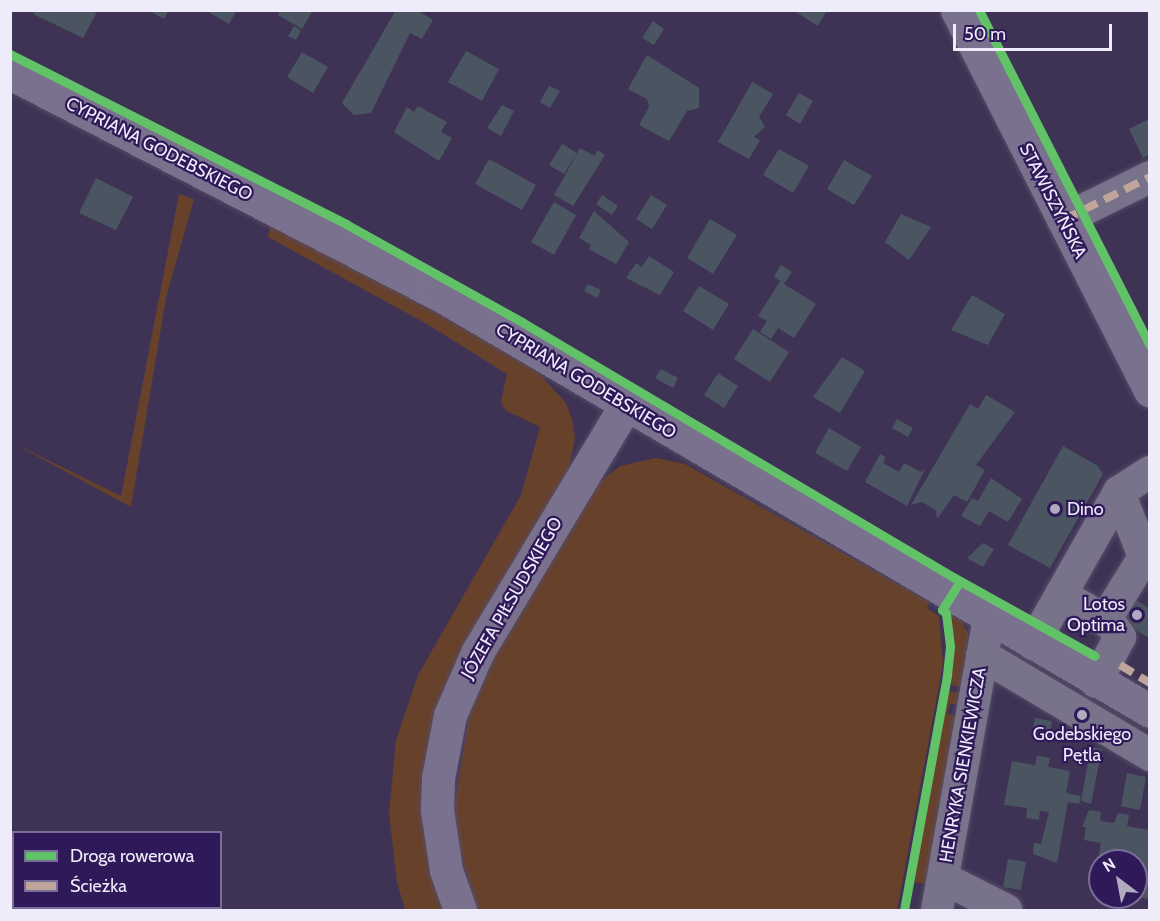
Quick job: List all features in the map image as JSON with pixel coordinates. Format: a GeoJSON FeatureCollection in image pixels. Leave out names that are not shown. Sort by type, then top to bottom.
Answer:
{"type":"FeatureCollection","features":[{"type":"Feature","properties":{"kind":"main road","name":"STAWISZYŃSKA"},"geometry":{"type":"LineString","coordinates":[[957,10],[1148,384]]}},
{"type":"Feature","properties":{"kind":"main road","name":"CYPRIANA GODEBSKIEGO"},"geometry":{"type":"LineString","coordinates":[[10,73],[437,293],[1096,682],[1149,711]]}},
{"type":"Feature","properties":{"kind":"main road","name":"JÓZEFA PIŁSUDSKIEGO"},"geometry":{"type":"LineString","coordinates":[[460,910],[446,870],[437,810],[438,778],[450,716],[478,651],[626,405]]}},
{"type":"Feature","properties":{"kind":"street"},"geometry":{"type":"LineString","coordinates":[[1063,220],[1149,177]]}},
{"type":"Feature","properties":{"kind":"street"},"geometry":{"type":"LineString","coordinates":[[1033,644],[1119,492],[1149,472]]}},
{"type":"Feature","properties":{"kind":"street"},"geometry":{"type":"LineString","coordinates":[[1105,620],[1144,557],[1119,492]]}},
{"type":"Feature","properties":{"kind":"street"},"geometry":{"type":"LineString","coordinates":[[1061,594],[1105,620],[1120,637],[1119,645],[1096,682]]}},
{"type":"Feature","properties":{"kind":"street","name":"HENRYKA SIENKIEWICZA"},"geometry":{"type":"LineString","coordinates":[[937,910],[989,619]]}},
{"type":"Feature","properties":{"kind":"street"},"geometry":{"type":"LineString","coordinates":[[982,655],[1136,733],[1149,755]]}},
{"type":"Feature","properties":{"kind":"street"},"geometry":{"type":"LineString","coordinates":[[943,878],[1006,910]]}},
{"type":"Feature","properties":{"kind":"shaded area"},"geometry":{"type":"Polygon","coordinates":[[[179,194],[194,199],[166,298],[131,507],[11,442],[121,496],[179,194]]]}},
{"type":"Feature","properties":{"kind":"shaded area"},"geometry":{"type":"Polygon","coordinates":[[[271,220],[408,292],[534,368],[566,403],[572,419],[575,438],[569,469],[462,650],[433,718],[444,910],[405,910],[397,882],[389,814],[396,740],[418,675],[521,495],[540,427],[505,410],[501,401],[507,374],[427,324],[268,237],[271,220]]]}},
{"type":"Feature","properties":{"kind":"shaded area"},"geometry":{"type":"Polygon","coordinates":[[[656,458],[685,464],[930,602],[927,608],[939,616],[943,664],[897,910],[478,910],[458,847],[454,808],[470,709],[494,652],[598,483],[620,466],[656,458]]]}},
{"type":"Feature","properties":{"kind":"shaded area"},"geometry":{"type":"Polygon","coordinates":[[[949,611],[959,616],[970,637],[965,688],[951,685],[954,646],[949,611]]]}},
{"type":"Feature","properties":{"kind":"shaded area"},"geometry":{"type":"Polygon","coordinates":[[[949,691],[964,694],[962,705],[950,704],[947,714],[960,716],[931,884],[917,883],[913,881],[949,691]]]}},
{"type":"Feature","properties":{"kind":"building"},"geometry":{"type":"Polygon","coordinates":[[[35,10],[98,10],[83,38],[33,14],[35,10]]]}},
{"type":"Feature","properties":{"kind":"building"},"geometry":{"type":"Polygon","coordinates":[[[148,10],[169,10],[164,19],[148,10]]]}},
{"type":"Feature","properties":{"kind":"building"},"geometry":{"type":"Polygon","coordinates":[[[205,10],[237,10],[229,24],[205,10]]]}},
{"type":"Feature","properties":{"kind":"building"},"geometry":{"type":"Polygon","coordinates":[[[280,10],[313,10],[302,29],[278,15],[280,10]]]}},
{"type":"Feature","properties":{"kind":"building"},"geometry":{"type":"Polygon","coordinates":[[[396,10],[417,10],[433,20],[422,39],[410,33],[371,113],[354,115],[342,103],[396,10]]]}},
{"type":"Feature","properties":{"kind":"building"},"geometry":{"type":"Polygon","coordinates":[[[793,10],[827,10],[818,26],[793,10]]]}},
{"type":"Feature","properties":{"kind":"building"},"geometry":{"type":"Polygon","coordinates":[[[653,21],[664,29],[654,45],[642,38],[653,21]]]}},
{"type":"Feature","properties":{"kind":"building"},"geometry":{"type":"Polygon","coordinates":[[[294,26],[301,31],[296,40],[288,36],[294,26]]]}},
{"type":"Feature","properties":{"kind":"building"},"geometry":{"type":"Polygon","coordinates":[[[466,51],[499,69],[482,101],[448,82],[466,51]]]}},
{"type":"Feature","properties":{"kind":"building"},"geometry":{"type":"Polygon","coordinates":[[[302,52],[328,67],[313,93],[287,77],[302,52]]]}},
{"type":"Feature","properties":{"kind":"building"},"geometry":{"type":"Polygon","coordinates":[[[647,55],[699,88],[699,108],[687,111],[669,141],[639,125],[649,107],[647,99],[628,89],[647,55]]]}},
{"type":"Feature","properties":{"kind":"building"},"geometry":{"type":"Polygon","coordinates":[[[752,82],[773,94],[759,117],[765,127],[754,137],[760,140],[749,159],[718,142],[752,82]]]}},
{"type":"Feature","properties":{"kind":"building"},"geometry":{"type":"Polygon","coordinates":[[[549,86],[560,91],[550,108],[540,102],[549,86]]]}},
{"type":"Feature","properties":{"kind":"building"},"geometry":{"type":"Polygon","coordinates":[[[799,93],[813,101],[800,124],[786,115],[799,93]]]}},
{"type":"Feature","properties":{"kind":"building"},"geometry":{"type":"Polygon","coordinates":[[[502,105],[514,111],[501,136],[487,128],[502,105]]]}},
{"type":"Feature","properties":{"kind":"building"},"geometry":{"type":"Polygon","coordinates":[[[418,106],[447,122],[441,132],[452,138],[439,161],[394,132],[407,107],[414,112],[418,106]]]}},
{"type":"Feature","properties":{"kind":"building"},"geometry":{"type":"Polygon","coordinates":[[[1149,119],[1149,155],[1143,158],[1129,129],[1149,119]]]}},
{"type":"Feature","properties":{"kind":"building"},"geometry":{"type":"Polygon","coordinates":[[[562,144],[577,153],[564,174],[549,165],[562,144]]]}},
{"type":"Feature","properties":{"kind":"building"},"geometry":{"type":"Polygon","coordinates":[[[580,148],[594,156],[598,150],[605,155],[573,206],[554,195],[580,148]]]}},
{"type":"Feature","properties":{"kind":"building"},"geometry":{"type":"Polygon","coordinates":[[[779,149],[809,166],[793,193],[763,175],[779,149]]]}},
{"type":"Feature","properties":{"kind":"building"},"geometry":{"type":"Polygon","coordinates":[[[489,159],[536,185],[522,210],[475,184],[489,159]]]}},
{"type":"Feature","properties":{"kind":"building"},"geometry":{"type":"Polygon","coordinates":[[[844,160],[872,176],[854,205],[827,189],[844,160]]]}},
{"type":"Feature","properties":{"kind":"building"},"geometry":{"type":"Polygon","coordinates":[[[96,178],[133,197],[116,230],[79,213],[96,178]]]}},
{"type":"Feature","properties":{"kind":"building"},"geometry":{"type":"Polygon","coordinates":[[[602,195],[618,206],[612,215],[596,204],[602,195]]]}},
{"type":"Feature","properties":{"kind":"building"},"geometry":{"type":"Polygon","coordinates":[[[651,195],[667,205],[652,229],[636,219],[651,195]]]}},
{"type":"Feature","properties":{"kind":"building"},"geometry":{"type":"Polygon","coordinates":[[[554,202],[576,215],[554,255],[531,242],[554,202]]]}},
{"type":"Feature","properties":{"kind":"building"},"geometry":{"type":"Polygon","coordinates":[[[594,211],[629,242],[616,264],[589,249],[591,245],[579,238],[594,211]]]}},
{"type":"Feature","properties":{"kind":"building"},"geometry":{"type":"Polygon","coordinates":[[[901,214],[931,227],[909,260],[885,242],[901,214]]]}},
{"type":"Feature","properties":{"kind":"building"},"geometry":{"type":"Polygon","coordinates":[[[710,219],[737,235],[713,274],[687,258],[710,219]]]}},
{"type":"Feature","properties":{"kind":"building"},"geometry":{"type":"Polygon","coordinates":[[[649,256],[674,272],[660,295],[626,278],[636,263],[642,267],[649,256]]]}},
{"type":"Feature","properties":{"kind":"building"},"geometry":{"type":"Polygon","coordinates":[[[781,265],[792,272],[784,284],[816,304],[794,338],[778,328],[771,339],[760,332],[767,321],[758,316],[780,281],[774,276],[781,265]]]}},
{"type":"Feature","properties":{"kind":"building"},"geometry":{"type":"Polygon","coordinates":[[[588,284],[601,290],[597,298],[584,291],[588,284]]]}},
{"type":"Feature","properties":{"kind":"building"},"geometry":{"type":"Polygon","coordinates":[[[699,286],[729,304],[713,330],[683,311],[699,286]]]}},
{"type":"Feature","properties":{"kind":"building"},"geometry":{"type":"Polygon","coordinates":[[[972,295],[1005,314],[988,345],[951,330],[972,295]]]}},
{"type":"Feature","properties":{"kind":"building"},"geometry":{"type":"Polygon","coordinates":[[[753,329],[789,352],[770,382],[734,359],[753,329]]]}},
{"type":"Feature","properties":{"kind":"building"},"geometry":{"type":"Polygon","coordinates":[[[842,357],[865,371],[840,413],[813,397],[842,357]]]}},
{"type":"Feature","properties":{"kind":"building"},"geometry":{"type":"Polygon","coordinates":[[[661,369],[678,378],[673,388],[655,378],[661,369]]]}},
{"type":"Feature","properties":{"kind":"building"},"geometry":{"type":"Polygon","coordinates":[[[718,373],[738,386],[724,408],[704,395],[718,373]]]}},
{"type":"Feature","properties":{"kind":"building"},"geometry":{"type":"Polygon","coordinates":[[[986,395],[1015,412],[976,465],[985,470],[967,502],[954,495],[937,519],[936,510],[922,502],[911,505],[970,404],[978,409],[986,395]]]}},
{"type":"Feature","properties":{"kind":"building"},"geometry":{"type":"Polygon","coordinates":[[[897,419],[913,428],[908,437],[892,428],[897,419]]]}},
{"type":"Feature","properties":{"kind":"building"},"geometry":{"type":"Polygon","coordinates":[[[829,428],[861,447],[847,471],[815,453],[829,428]]]}},
{"type":"Feature","properties":{"kind":"building","name":"Dino"},"geometry":{"type":"Polygon","coordinates":[[[1063,446],[1098,466],[1103,474],[1050,568],[1008,545],[1063,446]]]}},
{"type":"Feature","properties":{"kind":"building"},"geometry":{"type":"Polygon","coordinates":[[[880,454],[886,457],[883,463],[899,472],[904,463],[921,472],[925,469],[907,506],[865,482],[880,454]]]}},
{"type":"Feature","properties":{"kind":"building"},"geometry":{"type":"Polygon","coordinates":[[[991,478],[1022,499],[1008,522],[989,511],[980,526],[961,516],[972,498],[978,501],[991,478]]]}},
{"type":"Feature","properties":{"kind":"building"},"geometry":{"type":"Polygon","coordinates":[[[983,543],[994,549],[983,567],[967,558],[983,543]]]}},
{"type":"Feature","properties":{"kind":"building","name":"Lotos Optima"},"geometry":{"type":"Polygon","coordinates":[[[1134,599],[1149,608],[1149,638],[1121,621],[1134,599]]]}},
{"type":"Feature","properties":{"kind":"building"},"geometry":{"type":"Polygon","coordinates":[[[1035,718],[1052,721],[1050,737],[1032,734],[1035,718]]]}},
{"type":"Feature","properties":{"kind":"building"},"geometry":{"type":"Polygon","coordinates":[[[1091,747],[1102,749],[1091,804],[1081,801],[1091,747]]]}},
{"type":"Feature","properties":{"kind":"building"},"geometry":{"type":"Polygon","coordinates":[[[1037,756],[1050,758],[1048,767],[1070,771],[1066,793],[1081,796],[1079,804],[1068,802],[1057,863],[1033,854],[1034,843],[1041,844],[1049,812],[1040,811],[1039,820],[1026,818],[1027,808],[1004,805],[1012,761],[1035,765],[1037,756]]]}},
{"type":"Feature","properties":{"kind":"building"},"geometry":{"type":"Polygon","coordinates":[[[1127,773],[1146,777],[1140,810],[1121,806],[1127,773]]]}},
{"type":"Feature","properties":{"kind":"building"},"geometry":{"type":"Polygon","coordinates":[[[1089,810],[1101,812],[1100,821],[1114,823],[1118,813],[1129,815],[1127,826],[1149,830],[1149,899],[1148,849],[1100,849],[1101,843],[1084,840],[1086,827],[1082,827],[1089,810]]]}},
{"type":"Feature","properties":{"kind":"building"},"geometry":{"type":"Polygon","coordinates":[[[1008,859],[1026,862],[1021,890],[1003,887],[1008,859]]]}},
{"type":"Feature","properties":{"kind":"marked path"},"geometry":{"type":"LineString","coordinates":[[1063,220],[1150,177]]}},
{"type":"Feature","properties":{"kind":"marked path"},"geometry":{"type":"LineString","coordinates":[[1120,665],[1150,683]]}},
{"type":"Feature","properties":{"kind":"cycle path"},"geometry":{"type":"LineString","coordinates":[[979,10],[1150,345]]}},
{"type":"Feature","properties":{"kind":"cycle path"},"geometry":{"type":"LineString","coordinates":[[10,54],[346,224],[522,322],[953,577],[1095,656]]}},
{"type":"Feature","properties":{"kind":"cycle path"},"geometry":{"type":"LineString","coordinates":[[904,910],[947,675],[950,646],[946,613],[942,610],[960,581]]}},
{"type":"Feature","properties":{"kind":"place","name":"Dino"},"geometry":{"type":"Point","coordinates":[1055,509]}},
{"type":"Feature","properties":{"kind":"place","name":"Lotos Optima"},"geometry":{"type":"Point","coordinates":[1137,615]}},
{"type":"Feature","properties":{"kind":"place","name":"Godebskiego Pętla"},"geometry":{"type":"Point","coordinates":[1082,715]}}]}
